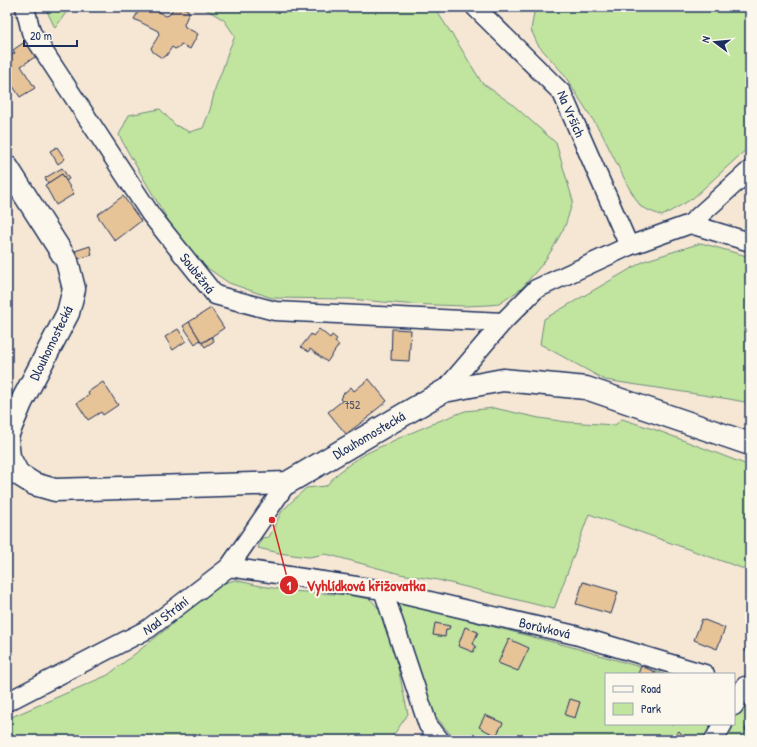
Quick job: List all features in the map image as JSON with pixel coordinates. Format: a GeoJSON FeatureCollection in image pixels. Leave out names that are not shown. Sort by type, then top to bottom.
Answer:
{"type":"FeatureCollection","features":[{"type":"Feature","properties":{"kind":"street","name":"Souběžná"},"geometry":{"type":"LineString","coordinates":[[25,7],[31,32],[146,208],[215,295],[275,311],[503,322]]}},
{"type":"Feature","properties":{"kind":"street","name":"Na Vrších"},"geometry":{"type":"LineString","coordinates":[[475,7],[562,93],[629,246]]}},
{"type":"Feature","properties":{"kind":"street","name":"Dlouhomostecká"},"geometry":{"type":"LineString","coordinates":[[7,167],[67,262],[74,289],[68,313],[14,406],[7,436]]}},
{"type":"Feature","properties":{"kind":"street"},"geometry":{"type":"LineString","coordinates":[[444,391],[503,322],[536,289],[629,246],[690,224],[750,170]]}},
{"type":"Feature","properties":{"kind":"street"},"geometry":{"type":"LineString","coordinates":[[690,224],[750,242]]}},
{"type":"Feature","properties":{"kind":"street","name":"Dlouhomostecká"},"geometry":{"type":"LineString","coordinates":[[7,439],[9,457],[18,474],[34,484],[55,490],[287,483],[444,391],[503,380],[586,388],[750,444]]}},
{"type":"Feature","properties":{"kind":"street","name":"Nad Strání"},"geometry":{"type":"LineString","coordinates":[[7,702],[148,629],[228,567],[287,483]]}},
{"type":"Feature","properties":{"kind":"street","name":"Borůvková"},"geometry":{"type":"LineString","coordinates":[[228,567],[383,590],[575,635],[702,673]]}},
{"type":"Feature","properties":{"kind":"street"},"geometry":{"type":"LineString","coordinates":[[383,590],[428,725],[440,740]]}},
{"type":"Feature","properties":{"kind":"street"},"geometry":{"type":"LineString","coordinates":[[735,704],[743,685]]}},
{"type":"Feature","properties":{"kind":"street"},"geometry":{"type":"LineString","coordinates":[[714,740],[722,725]]}},
{"type":"Feature","properties":{"kind":"green space"},"geometry":{"type":"Polygon","coordinates":[[[45,7],[70,7],[55,28],[45,7]]]}},
{"type":"Feature","properties":{"kind":"green space"},"geometry":{"type":"Polygon","coordinates":[[[202,7],[434,7],[482,83],[512,104],[556,143],[573,201],[565,226],[544,262],[521,289],[499,304],[465,306],[405,304],[350,299],[272,298],[229,283],[203,265],[186,251],[119,135],[129,115],[160,109],[175,125],[190,132],[203,128],[210,110],[216,86],[235,36],[224,20],[202,7]]]}},
{"type":"Feature","properties":{"kind":"green space"},"geometry":{"type":"Polygon","coordinates":[[[535,7],[750,7],[750,146],[692,199],[662,216],[641,207],[629,188],[602,134],[563,73],[538,45],[531,30],[535,7]]]}},
{"type":"Feature","properties":{"kind":"green space"},"geometry":{"type":"Polygon","coordinates":[[[701,243],[750,257],[750,403],[605,380],[540,344],[544,319],[644,261],[701,243]]]}},
{"type":"Feature","properties":{"kind":"green space"},"geometry":{"type":"Polygon","coordinates":[[[494,408],[539,418],[567,422],[615,425],[622,419],[659,431],[750,466],[750,571],[589,514],[554,609],[438,580],[400,574],[326,554],[309,557],[279,553],[258,548],[262,538],[269,537],[282,511],[306,488],[326,486],[336,475],[351,463],[367,453],[399,438],[465,411],[494,408]]]}},
{"type":"Feature","properties":{"kind":"green space"},"geometry":{"type":"Polygon","coordinates":[[[235,580],[290,591],[348,595],[370,599],[384,614],[392,640],[408,714],[390,740],[7,740],[7,719],[108,675],[169,627],[218,585],[235,580]]]}},
{"type":"Feature","properties":{"kind":"green space"},"geometry":{"type":"Polygon","coordinates":[[[397,602],[572,647],[661,673],[605,673],[605,725],[735,725],[735,695],[750,701],[750,740],[455,740],[437,718],[425,698],[397,602]]]}},
{"type":"Feature","properties":{"kind":"building"},"geometry":{"type":"Polygon","coordinates":[[[141,7],[149,7],[166,16],[169,15],[174,7],[182,7],[188,10],[189,13],[184,24],[185,27],[198,34],[190,49],[181,44],[175,49],[172,47],[166,56],[162,58],[153,52],[151,48],[159,35],[158,31],[134,19],[141,7]]]}},
{"type":"Feature","properties":{"kind":"building"},"geometry":{"type":"Polygon","coordinates":[[[29,39],[38,55],[21,66],[35,88],[20,97],[7,77],[7,58],[15,53],[13,50],[29,39]]]}},
{"type":"Feature","properties":{"kind":"building"},"geometry":{"type":"Polygon","coordinates":[[[57,147],[65,159],[58,164],[50,151],[57,147]]]}},
{"type":"Feature","properties":{"kind":"building"},"geometry":{"type":"Polygon","coordinates":[[[62,168],[69,179],[66,181],[62,174],[48,183],[45,178],[62,168]]]}},
{"type":"Feature","properties":{"kind":"building"},"geometry":{"type":"Polygon","coordinates":[[[62,174],[74,194],[56,205],[45,185],[62,174]]]}},
{"type":"Feature","properties":{"kind":"building"},"geometry":{"type":"Polygon","coordinates":[[[123,196],[141,221],[115,241],[97,215],[123,196]]]}},
{"type":"Feature","properties":{"kind":"building"},"geometry":{"type":"Polygon","coordinates":[[[90,246],[92,255],[77,259],[75,251],[90,246]]]}},
{"type":"Feature","properties":{"kind":"building"},"geometry":{"type":"Polygon","coordinates":[[[211,308],[224,328],[202,343],[189,322],[211,308]]]}},
{"type":"Feature","properties":{"kind":"building"},"geometry":{"type":"Polygon","coordinates":[[[189,322],[200,340],[195,344],[183,326],[189,322]]]}},
{"type":"Feature","properties":{"kind":"building"},"geometry":{"type":"Polygon","coordinates":[[[178,329],[186,341],[173,350],[165,337],[178,329]]]}},
{"type":"Feature","properties":{"kind":"building"},"geometry":{"type":"Polygon","coordinates":[[[319,329],[330,338],[332,335],[337,339],[335,342],[339,345],[327,362],[310,349],[309,352],[301,347],[311,334],[313,336],[319,329]]]}},
{"type":"Feature","properties":{"kind":"building"},"geometry":{"type":"Polygon","coordinates":[[[392,329],[411,330],[409,361],[391,360],[392,329]]]}},
{"type":"Feature","properties":{"kind":"building"},"geometry":{"type":"Polygon","coordinates":[[[212,337],[214,341],[205,347],[202,343],[212,337]]]}},
{"type":"Feature","properties":{"kind":"building"},"geometry":{"type":"Polygon","coordinates":[[[369,379],[387,401],[372,413],[373,414],[346,434],[328,412],[342,401],[340,399],[343,396],[342,395],[351,387],[354,391],[369,379]]]}},
{"type":"Feature","properties":{"kind":"building"},"geometry":{"type":"Polygon","coordinates":[[[103,382],[118,405],[103,415],[101,412],[88,420],[77,403],[89,395],[88,392],[103,382]]]}},
{"type":"Feature","properties":{"kind":"building"},"geometry":{"type":"Polygon","coordinates":[[[583,582],[618,592],[611,614],[576,604],[583,582]]]}},
{"type":"Feature","properties":{"kind":"building"},"geometry":{"type":"Polygon","coordinates":[[[702,619],[725,628],[717,649],[694,640],[702,619]]]}},
{"type":"Feature","properties":{"kind":"building"},"geometry":{"type":"Polygon","coordinates":[[[435,623],[450,626],[449,629],[446,629],[445,637],[433,635],[435,623]]]}},
{"type":"Feature","properties":{"kind":"building"},"geometry":{"type":"Polygon","coordinates":[[[465,627],[478,632],[473,644],[476,646],[473,652],[458,646],[465,627]]]}},
{"type":"Feature","properties":{"kind":"building"},"geometry":{"type":"Polygon","coordinates":[[[750,638],[750,653],[745,651],[750,638]]]}},
{"type":"Feature","properties":{"kind":"building"},"geometry":{"type":"Polygon","coordinates":[[[509,639],[529,648],[518,671],[498,663],[509,639]]]}},
{"type":"Feature","properties":{"kind":"building"},"geometry":{"type":"Polygon","coordinates":[[[641,666],[656,672],[656,673],[638,673],[641,666]]]}},
{"type":"Feature","properties":{"kind":"building"},"geometry":{"type":"Polygon","coordinates":[[[570,699],[580,702],[575,718],[565,715],[570,699]]]}},
{"type":"Feature","properties":{"kind":"building"},"geometry":{"type":"Polygon","coordinates":[[[485,715],[503,723],[496,736],[479,727],[485,715]]]}},
{"type":"Feature","properties":{"kind":"building"},"geometry":{"type":"Polygon","coordinates":[[[750,720],[750,732],[745,730],[750,720]]]}},
{"type":"Feature","properties":{"kind":"building"},"geometry":{"type":"Polygon","coordinates":[[[679,731],[687,740],[670,740],[679,731]]]}},
{"type":"Feature","properties":{"kind":"place","name":"Vyhlídková křižovatka"},"geometry":{"type":"Point","coordinates":[272,520]}}]}
